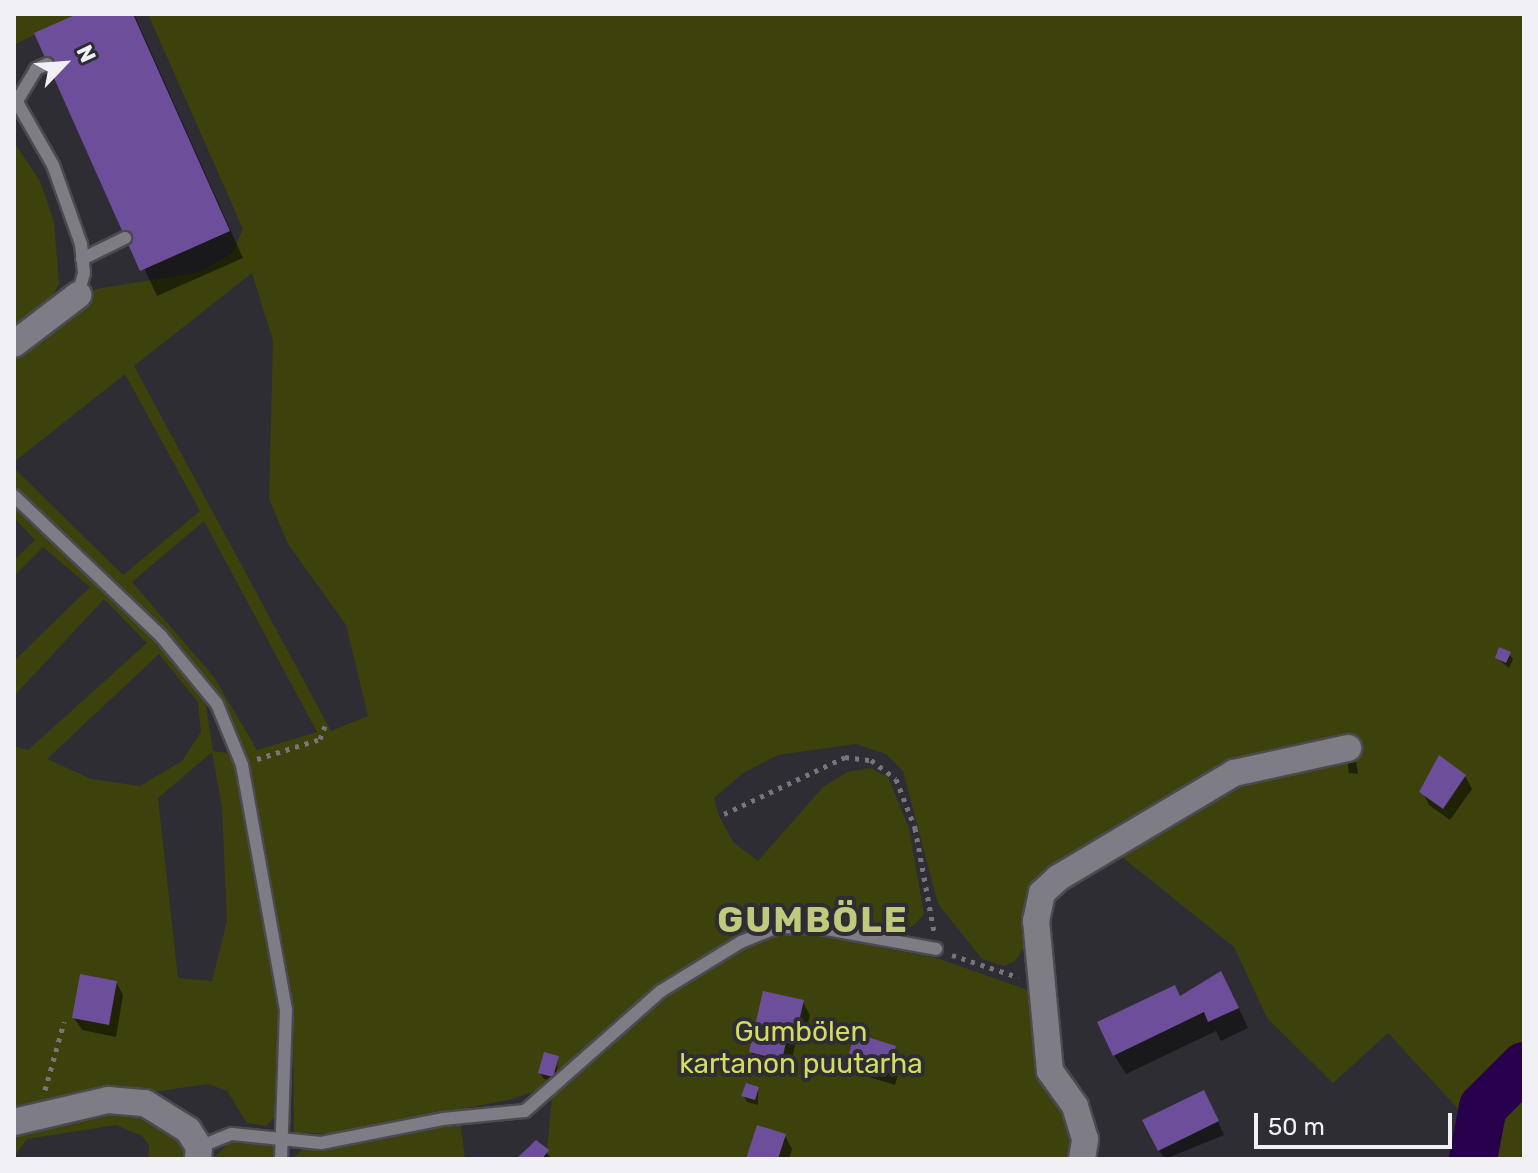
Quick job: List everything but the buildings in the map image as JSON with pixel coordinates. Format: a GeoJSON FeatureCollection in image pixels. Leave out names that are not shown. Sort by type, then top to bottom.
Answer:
{"type":"FeatureCollection","features":[{"type":"Feature","properties":{"kind":"street"},"geometry":{"type":"LineString","coordinates":[[14,344],[78,295]]}},
{"type":"Feature","properties":{"kind":"street"},"geometry":{"type":"LineString","coordinates":[[1082,1159],[1085,1139],[1075,1106],[1050,1071],[1036,921],[1042,893],[1058,878],[1234,773],[1348,748]]}},
{"type":"Feature","properties":{"kind":"street"},"geometry":{"type":"LineString","coordinates":[[26,1118],[108,1100],[145,1103],[168,1113],[198,1153]]}},
{"type":"Feature","properties":{"kind":"lane"},"geometry":{"type":"LineString","coordinates":[[47,64],[36,69],[16,99],[53,165],[82,259],[78,295]]}},
{"type":"Feature","properties":{"kind":"lane"},"geometry":{"type":"LineString","coordinates":[[82,259],[125,238]]}},
{"type":"Feature","properties":{"kind":"lane"},"geometry":{"type":"LineString","coordinates":[[14,496],[161,636],[217,704],[242,765],[286,1009],[285,1140],[281,1159]]}},
{"type":"Feature","properties":{"kind":"lane"},"geometry":{"type":"LineString","coordinates":[[198,1153],[232,1134],[321,1143],[443,1119],[525,1111],[661,991],[741,942],[778,927],[821,928],[936,949]]}},
{"type":"Feature","properties":{"kind":"path"},"geometry":{"type":"LineString","coordinates":[[242,765],[265,751],[320,739],[325,726]]}},
{"type":"Feature","properties":{"kind":"path"},"geometry":{"type":"LineString","coordinates":[[724,814],[845,757],[871,760],[896,779],[915,828],[936,949],[1042,985]]}},
{"type":"Feature","properties":{"kind":"path"},"geometry":{"type":"LineString","coordinates":[[26,1118],[64,1022]]}},
{"type":"Feature","properties":{"kind":"green space"},"geometry":{"type":"Polygon","coordinates":[[[14,14],[76,14],[14,45],[14,14]]]}},
{"type":"Feature","properties":{"kind":"green space","name":"Gumbölen kartanon puutarha"},"geometry":{"type":"Polygon","coordinates":[[[148,14],[1524,14],[1524,1159],[1449,1159],[1460,1111],[1388,1033],[1333,1083],[1267,1018],[1234,947],[1122,857],[1090,845],[1037,878],[1025,911],[1024,948],[1015,961],[1004,966],[982,959],[938,904],[903,771],[886,754],[856,744],[778,755],[743,773],[714,798],[719,816],[733,842],[758,861],[823,787],[847,772],[870,768],[888,777],[909,828],[924,914],[913,926],[888,937],[887,949],[934,957],[1034,992],[1040,1026],[1035,1052],[1068,1118],[1070,1159],[546,1159],[552,1096],[544,1088],[512,1099],[337,1134],[294,1132],[293,1033],[252,773],[173,643],[14,486],[14,468],[123,575],[200,511],[125,374],[14,462],[14,352],[96,289],[201,272],[232,253],[243,229],[148,14]],[[252,273],[134,366],[331,731],[368,716],[346,625],[288,544],[269,499],[273,340],[252,273]],[[204,521],[132,582],[214,677],[257,750],[317,732],[204,521]]]}},
{"type":"Feature","properties":{"kind":"green space"},"geometry":{"type":"Polygon","coordinates":[[[14,142],[40,181],[54,222],[59,284],[44,311],[14,334],[14,142]]]}},
{"type":"Feature","properties":{"kind":"green space"},"geometry":{"type":"Polygon","coordinates":[[[14,499],[142,624],[187,675],[206,706],[213,751],[227,753],[239,773],[280,1011],[282,1109],[266,1126],[247,1123],[227,1091],[208,1084],[14,1112],[14,746],[28,750],[147,643],[104,599],[14,696],[14,661],[90,587],[43,547],[14,576],[14,560],[35,540],[14,518],[14,499]],[[159,654],[47,759],[91,779],[140,786],[182,761],[201,732],[198,702],[159,654]],[[212,752],[158,798],[178,978],[212,981],[227,921],[222,807],[212,752]]]}},
{"type":"Feature","properties":{"kind":"green space"},"geometry":{"type":"Polygon","coordinates":[[[108,1104],[174,1123],[190,1159],[148,1159],[149,1145],[142,1136],[116,1125],[27,1139],[14,1157],[14,1129],[108,1104]]]}},
{"type":"Feature","properties":{"kind":"green space"},"geometry":{"type":"Polygon","coordinates":[[[460,1120],[465,1159],[291,1159],[307,1146],[354,1143],[460,1120]]]}},
{"type":"Feature","properties":{"kind":"green space"},"geometry":{"type":"Polygon","coordinates":[[[248,1138],[274,1142],[278,1159],[212,1159],[230,1142],[248,1138]]]}},
{"type":"Feature","properties":{"kind":"waterway"},"geometry":{"type":"LineString","coordinates":[[1473,1159],[1483,1107],[1524,1066]]}},
{"type":"Feature","properties":{"kind":"district","name":"GUMBÖLE"},"geometry":{"type":"Point","coordinates":[813,920]}}]}
